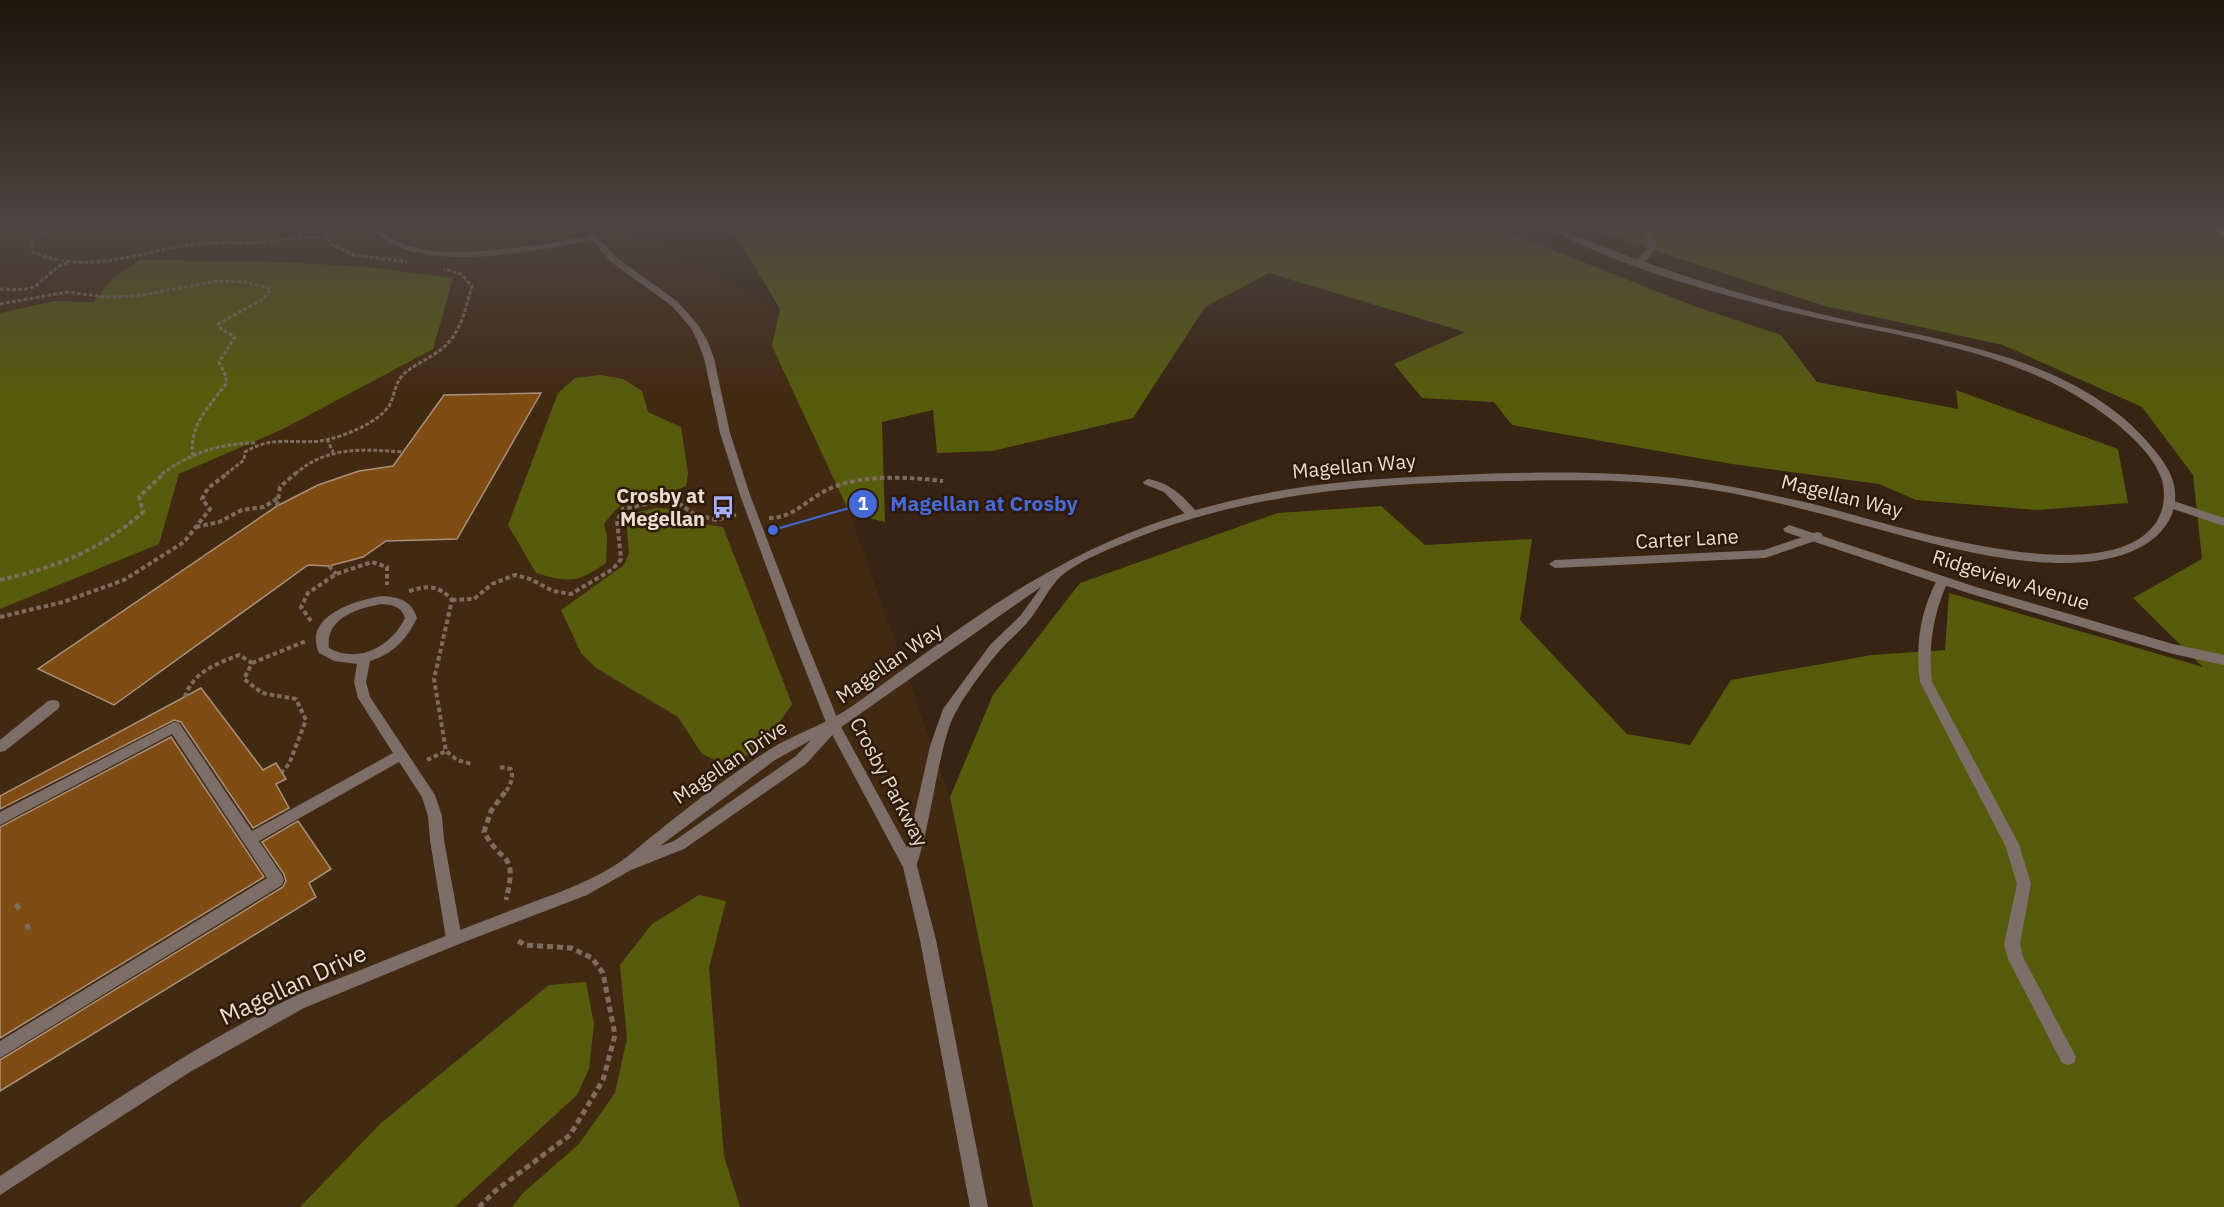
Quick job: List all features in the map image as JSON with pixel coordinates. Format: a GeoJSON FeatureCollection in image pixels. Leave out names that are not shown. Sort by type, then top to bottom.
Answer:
{"type":"FeatureCollection","features":[{"type":"Feature","properties":{"kind":"street","name":"Crosby Parkway"},"geometry":{"type":"LineString","coordinates":[[646,283],[675,304],[695,327],[709,358],[725,433],[751,511],[834,725],[910,866],[928,940],[979,1207]]}},
{"type":"Feature","properties":{"kind":"street"},"geometry":{"type":"LineString","coordinates":[[1705,283],[1785,308],[1955,346],[2006,360],[2038,372],[2102,406],[2146,444],[2166,473],[2171,504],[2224,522]]}},
{"type":"Feature","properties":{"kind":"street","name":"Magellan Way"},"geometry":{"type":"LineString","coordinates":[[834,725],[1058,571],[1105,546],[1192,514],[1285,491],[1346,483],[1457,478],[1599,477],[1683,483],[1837,513],[1989,551],[2047,559],[2083,559],[2118,554],[2133,548],[2160,530],[2171,504]]}},
{"type":"Feature","properties":{"kind":"street"},"geometry":{"type":"LineString","coordinates":[[1148,482],[1159,483],[1173,492],[1192,514]]}},
{"type":"Feature","properties":{"kind":"street","name":"Ridgeview Avenue"},"geometry":{"type":"LineString","coordinates":[[1789,529],[1817,536],[1942,581],[2173,649],[2224,660]]}},
{"type":"Feature","properties":{"kind":"street","name":"Carter Lane"},"geometry":{"type":"LineString","coordinates":[[1555,564],[1765,554],[1817,536]]}},
{"type":"Feature","properties":{"kind":"street"},"geometry":{"type":"LineString","coordinates":[[910,866],[937,746],[950,709],[994,648],[1025,618],[1058,571]]}},
{"type":"Feature","properties":{"kind":"street"},"geometry":{"type":"LineString","coordinates":[[1942,581],[1928,610],[1922,659],[1926,682],[2012,844],[2024,884],[2012,944],[2016,959],[2068,1057]]}},
{"type":"Feature","properties":{"kind":"street"},"geometry":{"type":"LineString","coordinates":[[382,600],[404,604],[411,618],[402,637],[391,646],[364,658],[339,659],[323,650],[322,635],[328,624],[353,607],[382,600]]}},
{"type":"Feature","properties":{"kind":"street"},"geometry":{"type":"LineString","coordinates":[[364,658],[360,682],[364,698],[428,795],[435,816],[454,939]]}},
{"type":"Feature","properties":{"kind":"street"},"geometry":{"type":"LineString","coordinates":[[0,747],[53,705]]}},
{"type":"Feature","properties":{"kind":"street","name":"Magellan Drive"},"geometry":{"type":"LineString","coordinates":[[626,866],[668,829],[789,744],[834,725]]}},
{"type":"Feature","properties":{"kind":"street","name":"Magellan Drive"},"geometry":{"type":"LineString","coordinates":[[0,1186],[174,1073],[241,1033],[298,1003],[582,890],[626,866],[680,845],[801,760],[834,725]]}},
{"type":"Feature","properties":{"kind":"street"},"geometry":{"type":"LineString","coordinates":[[0,819],[174,727],[277,880],[0,1050]]}},
{"type":"Feature","properties":{"kind":"street"},"geometry":{"type":"LineString","coordinates":[[250,839],[401,755]]}},
{"type":"Feature","properties":{"kind":"path"},"geometry":{"type":"LineString","coordinates":[[0,289],[27,289],[39,283]]}},
{"type":"Feature","properties":{"kind":"path"},"geometry":{"type":"LineString","coordinates":[[0,304],[67,292],[107,297],[136,296],[205,283]]}},
{"type":"Feature","properties":{"kind":"path"},"geometry":{"type":"LineString","coordinates":[[193,455],[191,444],[200,418],[226,384],[226,376],[219,362],[235,337],[222,330],[218,324],[263,299],[271,289],[251,283]]}},
{"type":"Feature","properties":{"kind":"path"},"geometry":{"type":"LineString","coordinates":[[0,580],[52,568],[100,546],[124,531],[143,512],[139,497],[151,482],[193,455],[222,444],[256,443],[280,439],[299,442],[327,440],[368,423],[389,406],[400,379],[448,344],[461,323],[472,286],[470,283]]}},
{"type":"Feature","properties":{"kind":"path"},"geometry":{"type":"LineString","coordinates":[[327,440],[333,452]]}},
{"type":"Feature","properties":{"kind":"path"},"geometry":{"type":"LineString","coordinates":[[0,617],[63,602],[124,580],[184,542],[210,509],[202,499],[208,488],[244,459],[245,452],[256,443]]}},
{"type":"Feature","properties":{"kind":"path"},"geometry":{"type":"LineString","coordinates":[[277,506],[280,487],[304,466],[333,452],[362,449],[403,452]]}},
{"type":"Feature","properties":{"kind":"path"},"geometry":{"type":"LineString","coordinates":[[452,600],[474,599],[492,584],[515,575],[530,579],[554,591],[571,594],[613,569],[621,559],[617,521],[623,509],[666,500],[681,505],[694,514],[716,520],[751,511],[771,518],[786,517],[829,488],[855,482],[920,478],[943,481]]}},
{"type":"Feature","properties":{"kind":"path"},"geometry":{"type":"LineString","coordinates":[[195,527],[219,522],[242,510],[264,507],[279,498]]}},
{"type":"Feature","properties":{"kind":"path"},"geometry":{"type":"LineString","coordinates":[[282,772],[289,764],[306,720],[296,699],[262,693],[244,679],[252,663],[322,635],[301,608],[308,593],[336,574],[372,562],[387,567],[389,584],[381,590],[392,591]]}},
{"type":"Feature","properties":{"kind":"path"},"geometry":{"type":"LineString","coordinates":[[329,566],[336,574]]}},
{"type":"Feature","properties":{"kind":"path"},"geometry":{"type":"LineString","coordinates":[[403,593],[427,585],[442,589],[452,600]]}},
{"type":"Feature","properties":{"kind":"path"},"geometry":{"type":"LineString","coordinates":[[452,600],[434,680],[446,751],[457,760],[472,764]]}},
{"type":"Feature","properties":{"kind":"path"},"geometry":{"type":"LineString","coordinates":[[185,697],[187,686],[205,670],[239,655],[252,663]]}},
{"type":"Feature","properties":{"kind":"path"},"geometry":{"type":"LineString","coordinates":[[427,760],[446,751]]}},
{"type":"Feature","properties":{"kind":"path"},"geometry":{"type":"LineString","coordinates":[[500,767],[511,769],[514,776],[512,784],[492,808],[484,832],[490,844],[508,858],[512,874],[506,900]]}},
{"type":"Feature","properties":{"kind":"path"},"geometry":{"type":"LineString","coordinates":[[16,904],[21,912]]}},
{"type":"Feature","properties":{"kind":"path"},"geometry":{"type":"LineString","coordinates":[[27,924],[29,931]]}},
{"type":"Feature","properties":{"kind":"path"},"geometry":{"type":"LineString","coordinates":[[479,1207],[495,1191],[570,1135],[603,1080],[615,1035],[603,973],[592,958],[571,948],[525,945],[517,940]]}},
{"type":"Feature","properties":{"kind":"shaded area"},"geometry":{"type":"Polygon","coordinates":[[[0,283],[109,283],[95,302],[54,301],[0,313],[0,283]]]}},
{"type":"Feature","properties":{"kind":"shaded area"},"geometry":{"type":"Polygon","coordinates":[[[109,283],[451,283],[433,349],[281,430],[179,474],[159,544],[0,609],[0,313],[54,301],[94,302],[109,283]]]}},
{"type":"Feature","properties":{"kind":"shaded area"},"geometry":{"type":"Polygon","coordinates":[[[119,283],[729,283],[780,309],[772,346],[850,514],[950,797],[1033,1207],[0,1207],[0,609],[159,544],[179,474],[281,430],[119,283]]]}},
{"type":"Feature","properties":{"kind":"shaded area"},"geometry":{"type":"Polygon","coordinates":[[[765,283],[1250,283],[1205,307],[1133,418],[992,451],[937,453],[933,410],[882,422],[885,522],[850,514],[772,346],[780,309],[765,283]]]}},
{"type":"Feature","properties":{"kind":"shaded area"},"geometry":{"type":"Polygon","coordinates":[[[1303,283],[1637,283],[1694,306],[1781,335],[1817,382],[1958,409],[1956,390],[2118,449],[2128,503],[2037,510],[1916,500],[1879,484],[1732,464],[1512,425],[1494,402],[1422,398],[1394,364],[1465,332],[1303,283]]]}},
{"type":"Feature","properties":{"kind":"shaded area"},"geometry":{"type":"Polygon","coordinates":[[[1755,283],[2224,283],[2224,1207],[1033,1207],[950,797],[993,695],[1080,583],[1278,513],[1381,506],[1425,545],[1532,539],[1520,620],[1627,734],[1690,745],[1731,680],[1872,655],[1945,650],[1949,593],[2203,667],[2133,598],[2202,559],[2193,475],[2142,407],[2003,345],[1825,306],[1755,283]]]}},
{"type":"Feature","properties":{"kind":"shaded area"},"geometry":{"type":"Polygon","coordinates":[[[600,375],[623,379],[642,391],[648,412],[681,427],[688,473],[686,486],[662,494],[633,499],[614,512],[604,524],[607,537],[606,563],[596,570],[580,578],[565,580],[536,573],[508,525],[558,393],[575,378],[600,375]]]}},
{"type":"Feature","properties":{"kind":"shaded area"},"geometry":{"type":"Polygon","coordinates":[[[656,508],[671,509],[702,524],[723,527],[792,704],[754,752],[726,765],[702,754],[678,717],[596,668],[581,653],[561,610],[624,565],[629,553],[626,518],[634,513],[656,508]]]}},
{"type":"Feature","properties":{"kind":"shaded area"},"geometry":{"type":"Polygon","coordinates":[[[699,895],[726,901],[709,968],[724,1156],[740,1207],[512,1207],[523,1193],[579,1144],[615,1093],[627,1038],[620,965],[652,924],[699,895]]]}},
{"type":"Feature","properties":{"kind":"shaded area"},"geometry":{"type":"Polygon","coordinates":[[[586,982],[594,1024],[589,1069],[577,1095],[455,1207],[300,1207],[381,1123],[549,985],[586,982]]]}},
{"type":"Feature","properties":{"kind":"building"},"geometry":{"type":"Polygon","coordinates":[[[541,393],[457,539],[386,541],[363,557],[329,566],[308,565],[114,705],[38,669],[277,506],[318,485],[359,471],[393,466],[444,395],[541,393]]]}},
{"type":"Feature","properties":{"kind":"building"},"geometry":{"type":"Polygon","coordinates":[[[201,688],[263,770],[276,763],[286,779],[276,784],[289,808],[253,828],[181,722],[174,720],[0,809],[0,796],[201,688]]]}},
{"type":"Feature","properties":{"kind":"building"},"geometry":{"type":"Polygon","coordinates":[[[171,737],[264,877],[0,1038],[0,827],[171,737]]]}},
{"type":"Feature","properties":{"kind":"building"},"geometry":{"type":"Polygon","coordinates":[[[298,821],[331,869],[309,883],[316,897],[0,1091],[0,1060],[283,887],[286,881],[284,874],[262,842],[298,821]]]}},
{"type":"Feature","properties":{"kind":"place","name":"Crosby at Megellan"},"geometry":{"type":"Point","coordinates":[723,507]}},
{"type":"Feature","properties":{"kind":"place","name":"Magellan at Crosby"},"geometry":{"type":"Point","coordinates":[773,530]}}]}
